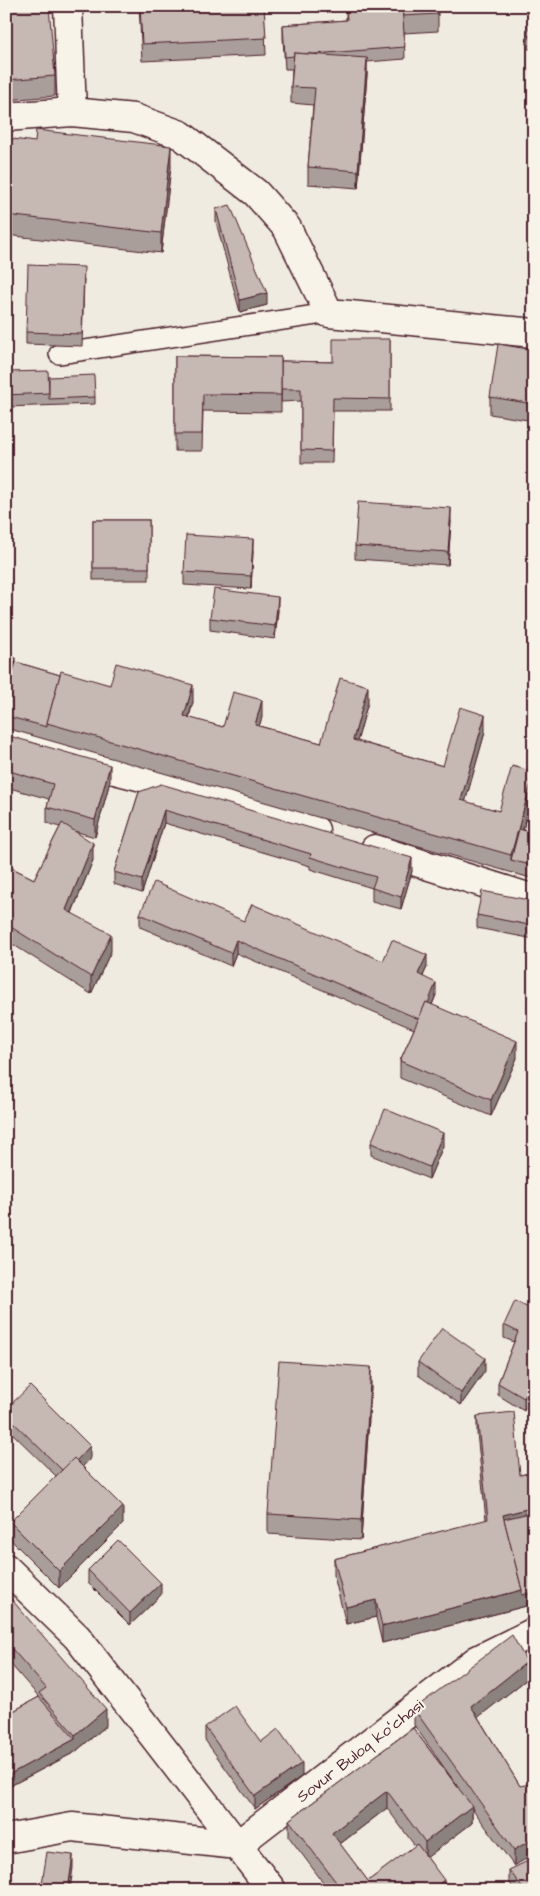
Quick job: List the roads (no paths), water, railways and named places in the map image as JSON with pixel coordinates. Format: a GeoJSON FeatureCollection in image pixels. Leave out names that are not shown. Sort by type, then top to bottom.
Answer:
{"type":"FeatureCollection","features":[{"type":"Feature","properties":{"kind":"street"},"geometry":{"type":"LineString","coordinates":[[68,6],[72,112]]}},
{"type":"Feature","properties":{"kind":"street"},"geometry":{"type":"LineString","coordinates":[[6,117],[72,112],[134,118],[182,135],[256,193],[287,228],[329,312],[534,333]]}},
{"type":"Feature","properties":{"kind":"street"},"geometry":{"type":"LineString","coordinates":[[6,742],[169,784],[534,899]]}},
{"type":"Feature","properties":{"kind":"street"},"geometry":{"type":"LineString","coordinates":[[6,1568],[77,1637],[272,1890]]}},
{"type":"Feature","properties":{"kind":"street","name":"Sovur Buloq koʻchasi"},"geometry":{"type":"LineString","coordinates":[[237,1845],[477,1660],[534,1632]]}},
{"type":"Feature","properties":{"kind":"street"},"geometry":{"type":"LineString","coordinates":[[6,1839],[72,1827],[237,1845]]}},
{"type":"Feature","properties":{"kind":"lane"},"geometry":{"type":"LineString","coordinates":[[59,354],[329,312]]}}]}
